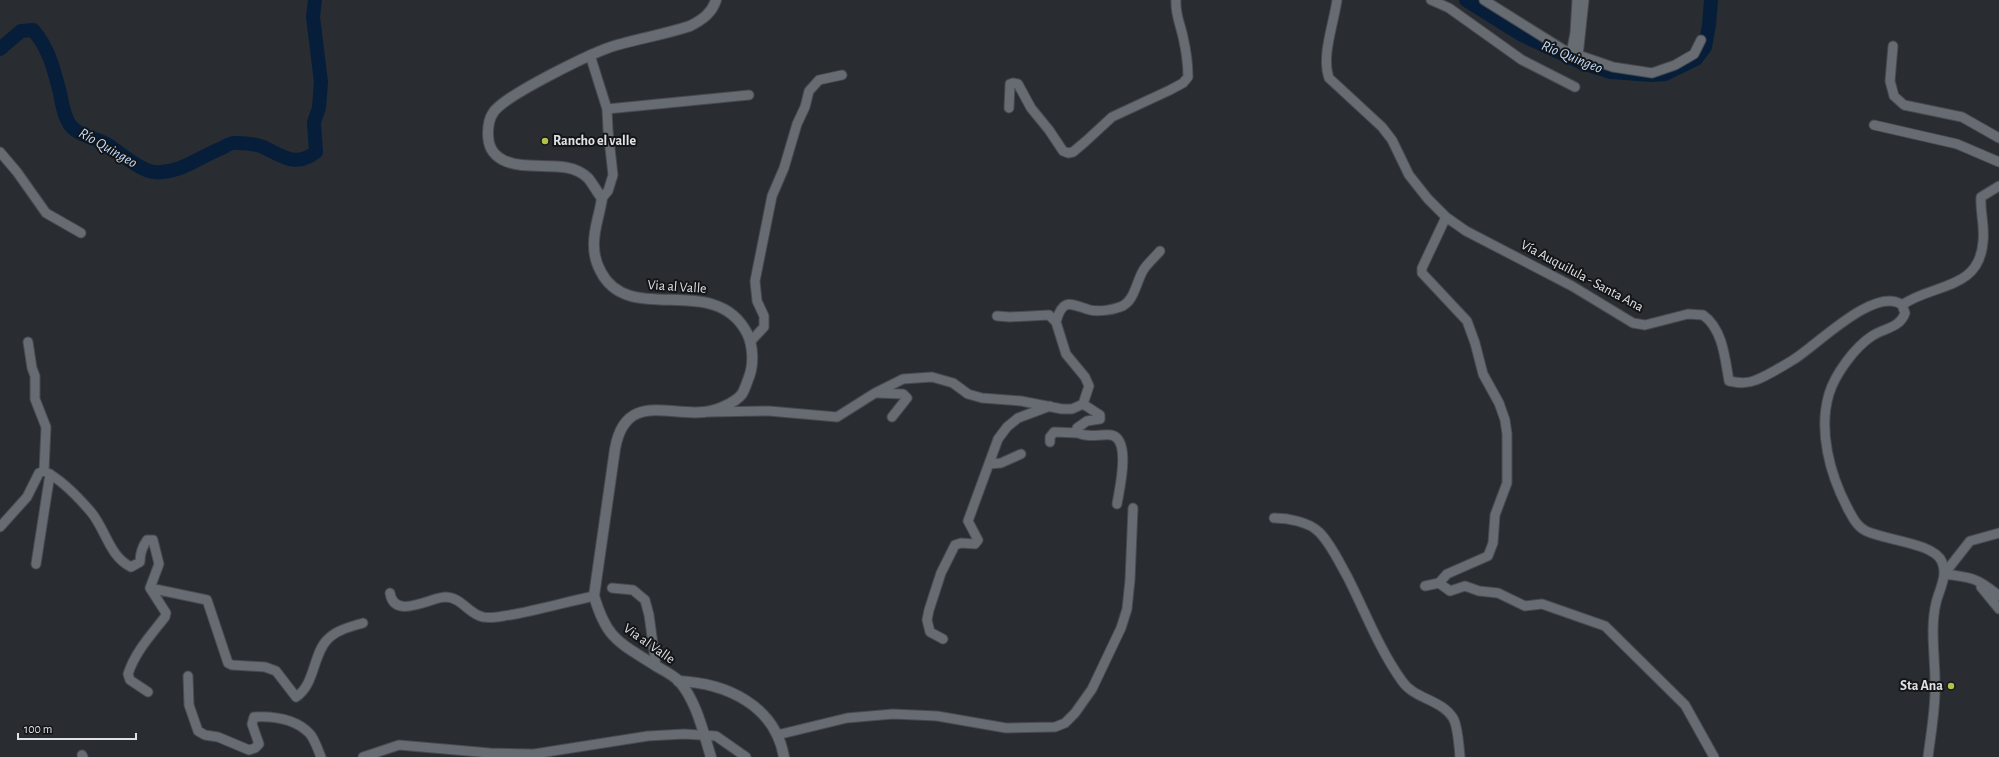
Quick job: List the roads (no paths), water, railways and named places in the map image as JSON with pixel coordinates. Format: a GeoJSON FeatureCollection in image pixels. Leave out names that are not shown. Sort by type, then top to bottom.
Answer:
{"type":"FeatureCollection","features":[{"type":"Feature","properties":{"kind":"main road"},"geometry":{"type":"LineString","coordinates":[[602,198],[587,178],[580,172],[561,167],[514,164],[503,160],[492,152],[488,139],[489,121],[493,113],[500,105],[590,55],[616,45],[690,26],[701,20],[710,12],[716,0]]}},
{"type":"Feature","properties":{"kind":"main road","name":"Via al Valle"},"geometry":{"type":"LineString","coordinates":[[602,198],[594,244],[598,267],[608,284],[615,290],[626,295],[640,298],[684,299],[711,303],[730,313],[747,333],[750,342],[752,361],[751,372],[741,394],[720,408],[705,412],[656,409],[647,410],[633,417],[620,432],[615,450],[594,596],[601,618],[611,635],[623,647],[678,681],[694,708],[711,757]]}},
{"type":"Feature","properties":{"kind":"main road"},"geometry":{"type":"LineString","coordinates":[[678,681],[709,684],[736,695],[759,710],[769,720],[777,735],[784,757]]}},
{"type":"Feature","properties":{"kind":"street"},"geometry":{"type":"LineString","coordinates":[[1009,108],[1010,84],[1013,82],[1018,84],[1031,108],[1049,130],[1063,152],[1068,153],[1074,152],[1112,117],[1183,83],[1188,77],[1188,65],[1183,36],[1175,11],[1176,0]]}},
{"type":"Feature","properties":{"kind":"street","name":"Vía Auquilula - Santa Ana"},"geometry":{"type":"LineString","coordinates":[[1337,0],[1327,57],[1326,70],[1329,78],[1382,127],[1392,140],[1409,175],[1428,199],[1446,217],[1466,231],[1572,286],[1633,323],[1645,325],[1688,314],[1703,315],[1712,325],[1722,344],[1729,381],[1742,384],[1756,380],[1793,360],[1841,322],[1858,311],[1882,303],[1894,302],[1902,306]]}},
{"type":"Feature","properties":{"kind":"street"},"geometry":{"type":"LineString","coordinates":[[1431,0],[1449,8],[1522,60],[1575,87]]}},
{"type":"Feature","properties":{"kind":"street"},"geometry":{"type":"LineString","coordinates":[[1484,0],[1575,55],[1613,67],[1652,73],[1675,65],[1694,54],[1701,40]]}},
{"type":"Feature","properties":{"kind":"street"},"geometry":{"type":"LineString","coordinates":[[1575,55],[1577,0]]}},
{"type":"Feature","properties":{"kind":"street"},"geometry":{"type":"LineString","coordinates":[[1575,55],[1584,0]]}},
{"type":"Feature","properties":{"kind":"street"},"geometry":{"type":"LineString","coordinates":[[1893,46],[1890,81],[1894,96],[1904,105],[1962,117],[1999,138]]}},
{"type":"Feature","properties":{"kind":"street"},"geometry":{"type":"LineString","coordinates":[[590,55],[607,109],[613,175],[608,191],[602,198]]}},
{"type":"Feature","properties":{"kind":"street"},"geometry":{"type":"LineString","coordinates":[[750,342],[764,326],[764,316],[756,301],[755,281],[772,196],[784,168],[797,124],[805,108],[809,91],[819,80],[842,75]]}},
{"type":"Feature","properties":{"kind":"street"},"geometry":{"type":"LineString","coordinates":[[607,109],[749,95]]}},
{"type":"Feature","properties":{"kind":"street"},"geometry":{"type":"LineString","coordinates":[[1874,125],[1957,144],[1999,162]]}},
{"type":"Feature","properties":{"kind":"street"},"geometry":{"type":"LineString","coordinates":[[0,152],[17,172],[46,213],[81,233]]}},
{"type":"Feature","properties":{"kind":"street"},"geometry":{"type":"LineString","coordinates":[[1944,574],[1942,561],[1934,553],[1926,549],[1878,536],[1864,530],[1855,521],[1840,493],[1830,463],[1824,413],[1829,392],[1837,376],[1857,348],[1872,336],[1898,324],[1903,319],[1905,313],[1902,306],[1912,299],[1962,280],[1974,270],[1981,254],[1983,241],[1981,197],[1999,186]]}},
{"type":"Feature","properties":{"kind":"street"},"geometry":{"type":"LineString","coordinates":[[1425,586],[1440,583],[1447,574],[1488,556],[1493,543],[1495,515],[1507,483],[1508,463],[1505,420],[1499,403],[1483,374],[1467,321],[1422,272],[1422,268],[1446,217]]}},
{"type":"Feature","properties":{"kind":"street"},"geometry":{"type":"LineString","coordinates":[[1056,322],[1058,313],[1065,305],[1074,303],[1090,310],[1100,311],[1125,305],[1128,302],[1145,268],[1160,251]]}},
{"type":"Feature","properties":{"kind":"street"},"geometry":{"type":"LineString","coordinates":[[997,316],[1010,317],[1049,315],[1056,322],[1066,354],[1085,377],[1089,386],[1084,404]]}},
{"type":"Feature","properties":{"kind":"street"},"geometry":{"type":"LineString","coordinates":[[28,342],[32,368],[35,376],[36,399],[46,427],[47,472],[36,564]]}},
{"type":"Feature","properties":{"kind":"street"},"geometry":{"type":"LineString","coordinates":[[705,412],[769,411],[837,417],[875,393],[903,379],[932,377],[953,383],[968,394],[982,398],[1021,401],[1062,409],[1072,409],[1084,404]]}},
{"type":"Feature","properties":{"kind":"street"},"geometry":{"type":"LineString","coordinates":[[875,393],[904,394],[906,396],[907,398],[892,417]]}},
{"type":"Feature","properties":{"kind":"street"},"geometry":{"type":"LineString","coordinates":[[1078,433],[1077,428],[1081,423],[1100,420],[1100,415],[1084,404]]}},
{"type":"Feature","properties":{"kind":"street"},"geometry":{"type":"LineString","coordinates":[[943,640],[930,632],[927,620],[929,610],[941,573],[955,545],[962,543],[975,544],[978,540],[968,521],[998,439],[1007,427],[1018,418],[1050,406]]}},
{"type":"Feature","properties":{"kind":"street"},"geometry":{"type":"LineString","coordinates":[[1050,442],[1050,437],[1054,432],[1078,433],[1083,435],[1112,435],[1117,439],[1124,461],[1117,504]]}},
{"type":"Feature","properties":{"kind":"street"},"geometry":{"type":"LineString","coordinates":[[989,464],[1001,463],[1021,454]]}},
{"type":"Feature","properties":{"kind":"street"},"geometry":{"type":"LineString","coordinates":[[0,527],[27,497],[39,473],[47,472],[92,513],[113,551],[122,562],[131,567],[140,562],[144,543],[147,540],[153,540],[159,564],[150,588]]}},
{"type":"Feature","properties":{"kind":"street"},"geometry":{"type":"LineString","coordinates":[[777,735],[847,718],[893,714],[937,716],[1006,728],[1055,727],[1065,723],[1075,713],[1092,689],[1121,628],[1127,609],[1130,580],[1133,508]]}},
{"type":"Feature","properties":{"kind":"street"},"geometry":{"type":"LineString","coordinates":[[1274,518],[1285,518],[1298,522],[1319,532],[1337,559],[1389,661],[1403,683],[1421,696],[1439,704],[1453,719],[1460,757]]}},
{"type":"Feature","properties":{"kind":"street"},"geometry":{"type":"LineString","coordinates":[[1928,757],[1933,720],[1935,684],[1936,604],[1944,574],[1970,541],[1999,534]]}},
{"type":"Feature","properties":{"kind":"street"},"geometry":{"type":"LineString","coordinates":[[1944,574],[1970,577],[1977,580],[1999,596]]}},
{"type":"Feature","properties":{"kind":"street"},"geometry":{"type":"LineString","coordinates":[[1977,580],[1978,584],[1999,610]]}},
{"type":"Feature","properties":{"kind":"street"},"geometry":{"type":"LineString","coordinates":[[1440,583],[1450,592],[1465,586],[1479,591],[1498,593],[1525,606],[1542,604],[1605,626],[1686,705],[1714,757]]}},
{"type":"Feature","properties":{"kind":"street"},"geometry":{"type":"LineString","coordinates":[[150,588],[206,600],[228,662],[232,665],[265,667],[276,671],[296,697],[307,685],[326,641],[340,630],[363,624]]}},
{"type":"Feature","properties":{"kind":"street"},"geometry":{"type":"LineString","coordinates":[[148,692],[130,680],[128,674],[131,664],[143,644],[165,617],[166,613],[150,588]]}},
{"type":"Feature","properties":{"kind":"street"},"geometry":{"type":"LineString","coordinates":[[612,588],[633,590],[645,600],[649,615],[656,666]]}},
{"type":"Feature","properties":{"kind":"street"},"geometry":{"type":"LineString","coordinates":[[390,593],[391,598],[398,606],[406,607],[446,597],[458,600],[475,613],[487,617],[533,611],[594,596]]}},
{"type":"Feature","properties":{"kind":"street"},"geometry":{"type":"LineString","coordinates":[[188,676],[189,705],[198,731],[230,741],[249,750],[255,748],[259,744],[252,724],[254,717],[270,716],[296,724],[311,734],[321,757]]}},
{"type":"Feature","properties":{"kind":"street"},"geometry":{"type":"LineString","coordinates":[[363,757],[399,744],[490,753],[534,754],[648,736],[704,734],[716,736],[746,757]]}},
{"type":"Feature","properties":{"kind":"waterway","name":"Río Quingeo"},"geometry":{"type":"LineString","coordinates":[[0,49],[21,31],[33,30],[39,37],[47,52],[58,84],[62,106],[70,125],[83,135],[110,146],[143,169],[154,172],[163,172],[181,168],[229,144],[234,143],[257,145],[289,159],[302,159],[309,157],[316,152],[314,122],[319,108],[321,82],[313,17],[315,0]]}},
{"type":"Feature","properties":{"kind":"waterway","name":"Río Quingeo"},"geometry":{"type":"LineString","coordinates":[[1466,0],[1522,35],[1582,63],[1611,72],[1652,75],[1665,74],[1696,59],[1705,47],[1711,0]]}},
{"type":"Feature","properties":{"kind":"place","name":"Rancho el valle"},"geometry":{"type":"Point","coordinates":[545,141]}},
{"type":"Feature","properties":{"kind":"place","name":"Sta Ana"},"geometry":{"type":"Point","coordinates":[1951,686]}}]}
